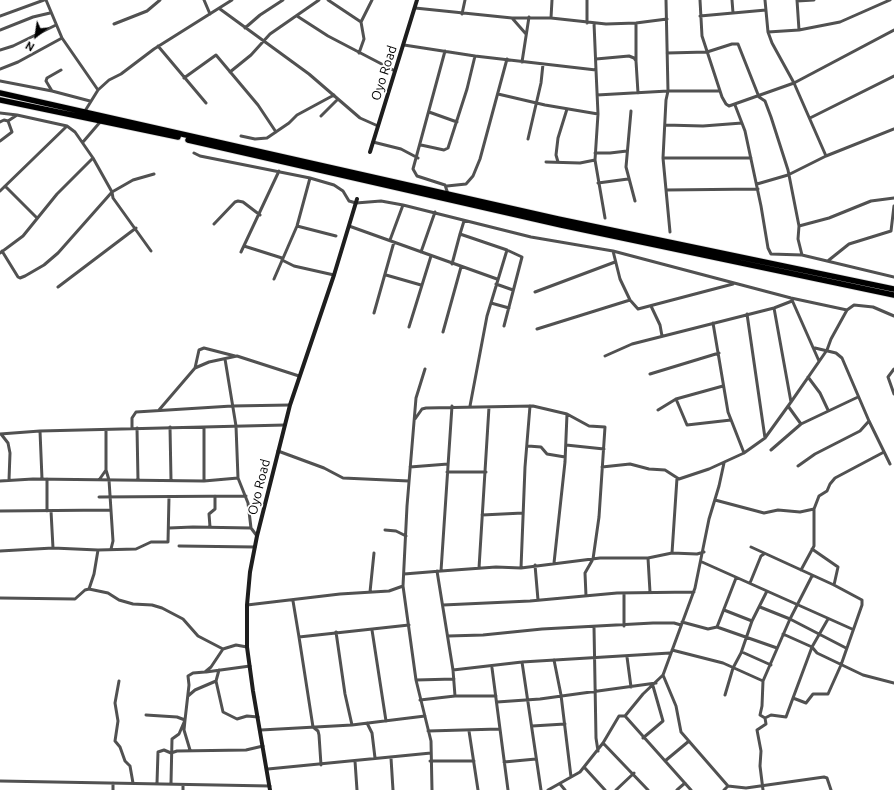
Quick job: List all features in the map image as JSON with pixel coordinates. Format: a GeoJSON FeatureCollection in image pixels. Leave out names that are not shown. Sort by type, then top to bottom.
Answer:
{"type":"FeatureCollection","features":[{"type":"Feature","properties":{"kind":"highway"},"geometry":{"type":"LineString","coordinates":[[0,93],[85,111],[154,130],[561,225],[894,295]]}},
{"type":"Feature","properties":{"kind":"highway"},"geometry":{"type":"LineString","coordinates":[[0,100],[101,121],[154,130],[621,232],[894,289]]}},
{"type":"Feature","properties":{"kind":"street"},"geometry":{"type":"LineString","coordinates":[[0,16],[45,0],[62,38],[98,90]]}},
{"type":"Feature","properties":{"kind":"street"},"geometry":{"type":"LineString","coordinates":[[114,24],[147,11],[160,0]]}},
{"type":"Feature","properties":{"kind":"street"},"geometry":{"type":"LineString","coordinates":[[204,0],[210,14]]}},
{"type":"Feature","properties":{"kind":"street"},"geometry":{"type":"LineString","coordinates":[[85,111],[98,90],[109,80],[121,74],[158,46],[220,9],[232,0]]}},
{"type":"Feature","properties":{"kind":"street"},"geometry":{"type":"LineString","coordinates":[[245,28],[260,15],[282,0]]}},
{"type":"Feature","properties":{"kind":"street"},"geometry":{"type":"LineString","coordinates":[[230,72],[251,55],[263,40],[319,0]]}},
{"type":"Feature","properties":{"kind":"street"},"geometry":{"type":"LineString","coordinates":[[328,0],[361,22]]}},
{"type":"Feature","properties":{"kind":"street"},"geometry":{"type":"LineString","coordinates":[[334,4],[336,0]]}},
{"type":"Feature","properties":{"kind":"street"},"geometry":{"type":"LineString","coordinates":[[358,53],[364,39],[361,22],[372,0]]}},
{"type":"Feature","properties":{"kind":"street","name":"Oyo Road"},"geometry":{"type":"LineString","coordinates":[[370,152],[417,0]]}},
{"type":"Feature","properties":{"kind":"street"},"geometry":{"type":"LineString","coordinates":[[462,14],[465,0]]}},
{"type":"Feature","properties":{"kind":"street"},"geometry":{"type":"LineString","coordinates":[[551,18],[552,0]]}},
{"type":"Feature","properties":{"kind":"street"},"geometry":{"type":"LineString","coordinates":[[587,0],[587,23]]}},
{"type":"Feature","properties":{"kind":"street"},"geometry":{"type":"LineString","coordinates":[[666,0],[668,91],[664,125],[663,158],[670,232]]}},
{"type":"Feature","properties":{"kind":"street"},"geometry":{"type":"LineString","coordinates":[[700,0],[702,36],[720,91],[726,104],[729,106],[794,83],[894,30]]}},
{"type":"Feature","properties":{"kind":"street"},"geometry":{"type":"LineString","coordinates":[[732,0],[733,12]]}},
{"type":"Feature","properties":{"kind":"street"},"geometry":{"type":"LineString","coordinates":[[765,0],[768,32],[794,83],[826,156]]}},
{"type":"Feature","properties":{"kind":"street"},"geometry":{"type":"LineString","coordinates":[[798,30],[797,1],[814,0]]}},
{"type":"Feature","properties":{"kind":"street"},"geometry":{"type":"LineString","coordinates":[[768,32],[798,30],[840,22],[890,0]]}},
{"type":"Feature","properties":{"kind":"street"},"geometry":{"type":"LineString","coordinates":[[414,8],[512,18],[551,18],[587,23],[636,23],[667,19]]}},
{"type":"Feature","properties":{"kind":"street"},"geometry":{"type":"LineString","coordinates":[[220,9],[334,95],[360,118],[378,126]]}},
{"type":"Feature","properties":{"kind":"street"},"geometry":{"type":"LineString","coordinates":[[700,16],[766,10]]}},
{"type":"Feature","properties":{"kind":"street"},"geometry":{"type":"LineString","coordinates":[[0,30],[32,17],[50,13]]}},
{"type":"Feature","properties":{"kind":"street"},"geometry":{"type":"LineString","coordinates":[[297,16],[358,53],[395,71]]}},
{"type":"Feature","properties":{"kind":"street"},"geometry":{"type":"LineString","coordinates":[[522,62],[529,17]]}},
{"type":"Feature","properties":{"kind":"street"},"geometry":{"type":"LineString","coordinates":[[512,18],[526,34]]}},
{"type":"Feature","properties":{"kind":"street"},"geometry":{"type":"LineString","coordinates":[[594,23],[598,114],[595,160],[604,218]]}},
{"type":"Feature","properties":{"kind":"street"},"geometry":{"type":"LineString","coordinates":[[636,23],[638,93]]}},
{"type":"Feature","properties":{"kind":"street"},"geometry":{"type":"LineString","coordinates":[[0,50],[13,46],[56,25]]}},
{"type":"Feature","properties":{"kind":"street"},"geometry":{"type":"LineString","coordinates":[[0,69],[18,62],[62,38]]}},
{"type":"Feature","properties":{"kind":"street"},"geometry":{"type":"LineString","coordinates":[[667,53],[707,52],[735,43],[738,44],[758,97],[765,101],[788,170],[799,226],[798,240],[802,255]]}},
{"type":"Feature","properties":{"kind":"street"},"geometry":{"type":"LineString","coordinates":[[404,45],[475,56],[596,70]]}},
{"type":"Feature","properties":{"kind":"street"},"geometry":{"type":"LineString","coordinates":[[158,46],[206,103]]}},
{"type":"Feature","properties":{"kind":"street"},"geometry":{"type":"LineString","coordinates":[[445,51],[418,158],[413,169],[417,176],[447,186],[466,184],[473,176],[480,159],[507,59]]}},
{"type":"Feature","properties":{"kind":"street"},"geometry":{"type":"LineString","coordinates":[[184,78],[214,55],[218,56],[258,106],[276,132]]}},
{"type":"Feature","properties":{"kind":"street"},"geometry":{"type":"LineString","coordinates":[[421,145],[447,150],[457,122],[475,56]]}},
{"type":"Feature","properties":{"kind":"street"},"geometry":{"type":"LineString","coordinates":[[596,59],[629,56],[636,61]]}},
{"type":"Feature","properties":{"kind":"street"},"geometry":{"type":"LineString","coordinates":[[528,140],[535,103],[541,83],[543,64]]}},
{"type":"Feature","properties":{"kind":"street"},"geometry":{"type":"LineString","coordinates":[[52,91],[46,81],[47,78],[61,70]]}},
{"type":"Feature","properties":{"kind":"street"},"geometry":{"type":"LineString","coordinates":[[810,118],[894,76]]}},
{"type":"Feature","properties":{"kind":"street"},"geometry":{"type":"LineString","coordinates":[[0,81],[52,91],[90,101]]}},
{"type":"Feature","properties":{"kind":"street"},"geometry":{"type":"LineString","coordinates":[[597,95],[668,91],[720,91]]}},
{"type":"Feature","properties":{"kind":"street"},"geometry":{"type":"LineString","coordinates":[[498,94],[535,103],[598,114]]}},
{"type":"Feature","properties":{"kind":"street"},"geometry":{"type":"LineString","coordinates":[[241,136],[262,139],[267,138],[289,123],[297,115],[334,95]]}},
{"type":"Feature","properties":{"kind":"street"},"geometry":{"type":"LineString","coordinates":[[321,116],[338,99]]}},
{"type":"Feature","properties":{"kind":"street"},"geometry":{"type":"LineString","coordinates":[[735,105],[742,123],[751,158],[768,248],[771,254],[802,255],[829,260],[870,272],[894,276]]}},
{"type":"Feature","properties":{"kind":"street"},"geometry":{"type":"LineString","coordinates":[[558,162],[556,155],[558,138],[567,109]]}},
{"type":"Feature","properties":{"kind":"street"},"geometry":{"type":"LineString","coordinates":[[631,111],[626,167],[635,201]]}},
{"type":"Feature","properties":{"kind":"street"},"geometry":{"type":"LineString","coordinates":[[429,112],[457,122]]}},
{"type":"Feature","properties":{"kind":"street"},"geometry":{"type":"LineString","coordinates":[[0,113],[18,115],[68,126],[75,132],[93,158],[112,192],[113,198],[136,228],[151,251]]}},
{"type":"Feature","properties":{"kind":"street"},"geometry":{"type":"LineString","coordinates":[[0,122],[4,120],[8,121],[18,115]]}},
{"type":"Feature","properties":{"kind":"street"},"geometry":{"type":"LineString","coordinates":[[0,142],[12,132],[8,121]]}},
{"type":"Feature","properties":{"kind":"street"},"geometry":{"type":"LineString","coordinates":[[83,142],[101,121]]}},
{"type":"Feature","properties":{"kind":"street"},"geometry":{"type":"LineString","coordinates":[[664,125],[703,126],[742,123]]}},
{"type":"Feature","properties":{"kind":"street"},"geometry":{"type":"LineString","coordinates":[[0,191],[68,126]]}},
{"type":"Feature","properties":{"kind":"street"},"geometry":{"type":"LineString","coordinates":[[756,184],[788,175],[826,156],[894,129]]}},
{"type":"Feature","properties":{"kind":"street"},"geometry":{"type":"LineString","coordinates":[[373,142],[401,149],[418,158]]}},
{"type":"Feature","properties":{"kind":"street"},"geometry":{"type":"LineString","coordinates":[[595,153],[627,151]]}},
{"type":"Feature","properties":{"kind":"street"},"geometry":{"type":"LineString","coordinates":[[194,153],[200,156],[279,171],[334,185],[343,191],[350,201],[381,202],[403,205],[538,238],[613,251],[792,299],[847,310]]}},
{"type":"Feature","properties":{"kind":"street"},"geometry":{"type":"LineString","coordinates":[[93,158],[57,194],[22,236],[1,252],[18,277],[20,278],[25,276],[44,265],[58,254],[112,192],[133,180],[154,174]]}},
{"type":"Feature","properties":{"kind":"street"},"geometry":{"type":"LineString","coordinates":[[663,158],[751,158]]}},
{"type":"Feature","properties":{"kind":"street"},"geometry":{"type":"LineString","coordinates":[[546,162],[580,163],[595,160]]}},
{"type":"Feature","properties":{"kind":"street"},"geometry":{"type":"LineString","coordinates":[[241,252],[260,215],[279,171]]}},
{"type":"Feature","properties":{"kind":"street"},"geometry":{"type":"LineString","coordinates":[[274,279],[297,226],[310,178]]}},
{"type":"Feature","properties":{"kind":"street"},"geometry":{"type":"LineString","coordinates":[[598,183],[628,179]]}},
{"type":"Feature","properties":{"kind":"street"},"geometry":{"type":"LineString","coordinates":[[5,186],[37,218]]}},
{"type":"Feature","properties":{"kind":"street"},"geometry":{"type":"LineString","coordinates":[[447,186],[448,194]]}},
{"type":"Feature","properties":{"kind":"street"},"geometry":{"type":"LineString","coordinates":[[666,190],[758,189]]}},
{"type":"Feature","properties":{"kind":"street"},"geometry":{"type":"LineString","coordinates":[[799,226],[829,218],[871,201],[894,198]]}},
{"type":"Feature","properties":{"kind":"street"},"geometry":{"type":"LineString","coordinates":[[214,224],[235,202],[238,201],[243,202],[260,215]]}},
{"type":"Feature","properties":{"kind":"street","name":"Oyo Road"},"geometry":{"type":"LineString","coordinates":[[270,788],[247,646],[246,605],[257,536],[290,405],[334,275],[356,201]]}},
{"type":"Feature","properties":{"kind":"street"},"geometry":{"type":"LineString","coordinates":[[390,240],[403,205]]}},
{"type":"Feature","properties":{"kind":"street"},"geometry":{"type":"LineString","coordinates":[[829,260],[849,244],[891,231],[894,206]]}},
{"type":"Feature","properties":{"kind":"street"},"geometry":{"type":"LineString","coordinates":[[421,252],[435,212]]}},
{"type":"Feature","properties":{"kind":"street"},"geometry":{"type":"LineString","coordinates":[[452,264],[464,221]]}},
{"type":"Feature","properties":{"kind":"street"},"geometry":{"type":"LineString","coordinates":[[297,226],[336,236]]}},
{"type":"Feature","properties":{"kind":"street"},"geometry":{"type":"LineString","coordinates":[[349,226],[497,279]]}},
{"type":"Feature","properties":{"kind":"street"},"geometry":{"type":"LineString","coordinates":[[58,287],[136,228]]}},
{"type":"Feature","properties":{"kind":"street"},"geometry":{"type":"LineString","coordinates":[[460,234],[507,250],[522,257],[504,326]]}},
{"type":"Feature","properties":{"kind":"street"},"geometry":{"type":"LineString","coordinates":[[374,313],[386,275],[394,242]]}},
{"type":"Feature","properties":{"kind":"street"},"geometry":{"type":"LineString","coordinates":[[244,246],[282,259],[294,266],[334,275]]}},
{"type":"Feature","properties":{"kind":"street"},"geometry":{"type":"LineString","coordinates":[[470,406],[476,368],[491,303],[507,250]]}},
{"type":"Feature","properties":{"kind":"street"},"geometry":{"type":"LineString","coordinates":[[613,251],[618,274],[630,300],[636,308],[651,306],[734,284]]}},
{"type":"Feature","properties":{"kind":"street"},"geometry":{"type":"LineString","coordinates":[[409,327],[431,256]]}},
{"type":"Feature","properties":{"kind":"street"},"geometry":{"type":"LineString","coordinates":[[535,292],[615,262]]}},
{"type":"Feature","properties":{"kind":"street"},"geometry":{"type":"LineString","coordinates":[[443,332],[461,267]]}},
{"type":"Feature","properties":{"kind":"street"},"geometry":{"type":"LineString","coordinates":[[386,275],[421,285]]}},
{"type":"Feature","properties":{"kind":"street"},"geometry":{"type":"LineString","coordinates":[[496,284],[514,290]]}},
{"type":"Feature","properties":{"kind":"street"},"geometry":{"type":"LineString","coordinates":[[604,356],[632,344],[774,308],[792,299]]}},
{"type":"Feature","properties":{"kind":"street"},"geometry":{"type":"LineString","coordinates":[[792,299],[819,361]]}},
{"type":"Feature","properties":{"kind":"street"},"geometry":{"type":"LineString","coordinates":[[537,328],[630,300]]}},
{"type":"Feature","properties":{"kind":"street"},"geometry":{"type":"LineString","coordinates":[[491,303],[509,308]]}},
{"type":"Feature","properties":{"kind":"street"},"geometry":{"type":"LineString","coordinates":[[602,467],[630,464],[649,469],[665,470],[677,478],[683,478],[724,463],[744,453],[764,438],[791,402],[827,350],[830,339],[847,310],[854,305],[859,305],[873,307],[894,316]]}},
{"type":"Feature","properties":{"kind":"street"},"geometry":{"type":"LineString","coordinates":[[651,306],[660,325],[662,336]]}},
{"type":"Feature","properties":{"kind":"street"},"geometry":{"type":"LineString","coordinates":[[774,308],[791,402]]}},
{"type":"Feature","properties":{"kind":"street"},"geometry":{"type":"LineString","coordinates":[[747,314],[764,438]]}},
{"type":"Feature","properties":{"kind":"street"},"geometry":{"type":"LineString","coordinates":[[713,323],[719,353],[723,386],[731,420],[744,453]]}},
{"type":"Feature","properties":{"kind":"street"},"geometry":{"type":"LineString","coordinates":[[195,368],[199,350],[204,348],[237,356],[299,376]]}},
{"type":"Feature","properties":{"kind":"street"},"geometry":{"type":"LineString","coordinates":[[814,348],[836,353],[842,358],[858,397],[890,464]]}},
{"type":"Feature","properties":{"kind":"street"},"geometry":{"type":"LineString","coordinates":[[650,374],[719,353]]}},
{"type":"Feature","properties":{"kind":"street"},"geometry":{"type":"LineString","coordinates":[[159,410],[195,368],[209,362],[237,356]]}},
{"type":"Feature","properties":{"kind":"street"},"geometry":{"type":"LineString","coordinates":[[225,359],[236,426],[238,478],[248,503],[251,528],[257,536]]}},
{"type":"Feature","properties":{"kind":"street"},"geometry":{"type":"LineString","coordinates":[[425,369],[416,398],[409,481],[403,586],[416,680],[428,731],[432,790]]}},
{"type":"Feature","properties":{"kind":"street"},"geometry":{"type":"LineString","coordinates":[[894,369],[888,377],[894,394]]}},
{"type":"Feature","properties":{"kind":"street"},"geometry":{"type":"LineString","coordinates":[[808,377],[820,393],[828,410]]}},
{"type":"Feature","properties":{"kind":"street"},"geometry":{"type":"LineString","coordinates":[[658,410],[676,399],[723,386]]}},
{"type":"Feature","properties":{"kind":"street"},"geometry":{"type":"LineString","coordinates":[[771,450],[801,424],[858,397]]}},
{"type":"Feature","properties":{"kind":"street"},"geometry":{"type":"LineString","coordinates":[[676,399],[687,426],[731,420]]}},
{"type":"Feature","properties":{"kind":"street"},"geometry":{"type":"LineString","coordinates":[[132,428],[132,418],[136,412],[232,406],[290,405]]}},
{"type":"Feature","properties":{"kind":"street"},"geometry":{"type":"LineString","coordinates":[[452,406],[439,571],[453,670],[455,696]]}},
{"type":"Feature","properties":{"kind":"street"},"geometry":{"type":"LineString","coordinates":[[414,420],[422,409],[426,408],[452,406],[530,406],[567,414],[589,426],[605,427],[599,517],[593,559],[585,573],[586,596]]}},
{"type":"Feature","properties":{"kind":"street"},"geometry":{"type":"LineString","coordinates":[[521,568],[530,406]]}},
{"type":"Feature","properties":{"kind":"street"},"geometry":{"type":"LineString","coordinates":[[788,406],[801,424]]}},
{"type":"Feature","properties":{"kind":"street"},"geometry":{"type":"LineString","coordinates":[[479,568],[489,407]]}},
{"type":"Feature","properties":{"kind":"street"},"geometry":{"type":"LineString","coordinates":[[554,563],[566,445],[567,414]]}},
{"type":"Feature","properties":{"kind":"street"},"geometry":{"type":"LineString","coordinates":[[798,466],[815,454],[860,431],[869,421]]}},
{"type":"Feature","properties":{"kind":"street"},"geometry":{"type":"LineString","coordinates":[[0,434],[132,428],[204,428],[285,425]]}},
{"type":"Feature","properties":{"kind":"street"},"geometry":{"type":"LineString","coordinates":[[170,427],[170,480]]}},
{"type":"Feature","properties":{"kind":"street"},"geometry":{"type":"LineString","coordinates":[[137,428],[138,480]]}},
{"type":"Feature","properties":{"kind":"street"},"geometry":{"type":"LineString","coordinates":[[204,428],[204,481]]}},
{"type":"Feature","properties":{"kind":"street"},"geometry":{"type":"LineString","coordinates":[[106,430],[106,470],[110,480],[113,541],[111,548]]}},
{"type":"Feature","properties":{"kind":"street"},"geometry":{"type":"LineString","coordinates":[[40,431],[42,479]]}},
{"type":"Feature","properties":{"kind":"street"},"geometry":{"type":"LineString","coordinates":[[9,480],[10,453],[8,443],[10,433]]}},
{"type":"Feature","properties":{"kind":"street"},"geometry":{"type":"LineString","coordinates":[[0,434],[8,443]]}},
{"type":"Feature","properties":{"kind":"street"},"geometry":{"type":"LineString","coordinates":[[566,445],[604,449]]}},
{"type":"Feature","properties":{"kind":"street"},"geometry":{"type":"LineString","coordinates":[[528,446],[541,447],[547,454],[565,456]]}},
{"type":"Feature","properties":{"kind":"street"},"geometry":{"type":"LineString","coordinates":[[278,451],[324,468],[343,478],[409,481]]}},
{"type":"Feature","properties":{"kind":"street"},"geometry":{"type":"LineString","coordinates":[[801,570],[812,549],[814,509],[819,496],[828,491],[830,484],[835,478],[884,452]]}},
{"type":"Feature","properties":{"kind":"street"},"geometry":{"type":"LineString","coordinates":[[548,790],[571,777],[584,767],[603,743],[619,716],[624,716],[643,694],[664,675],[681,623],[694,592],[702,562],[709,519],[724,463]]}},
{"type":"Feature","properties":{"kind":"street"},"geometry":{"type":"LineString","coordinates":[[410,467],[448,464]]}},
{"type":"Feature","properties":{"kind":"street"},"geometry":{"type":"LineString","coordinates":[[99,480],[106,470]]}},
{"type":"Feature","properties":{"kind":"street"},"geometry":{"type":"LineString","coordinates":[[447,472],[486,472]]}},
{"type":"Feature","properties":{"kind":"street"},"geometry":{"type":"LineString","coordinates":[[0,481],[47,479],[204,481],[238,478]]}},
{"type":"Feature","properties":{"kind":"street"},"geometry":{"type":"LineString","coordinates":[[672,553],[677,478]]}},
{"type":"Feature","properties":{"kind":"street"},"geometry":{"type":"LineString","coordinates":[[47,479],[47,511]]}},
{"type":"Feature","properties":{"kind":"street"},"geometry":{"type":"LineString","coordinates":[[0,551],[53,548],[98,550],[111,548],[136,548],[151,542],[168,542],[169,496]]}},
{"type":"Feature","properties":{"kind":"street"},"geometry":{"type":"LineString","coordinates":[[210,527],[210,514],[215,509],[215,496]]}},
{"type":"Feature","properties":{"kind":"street"},"geometry":{"type":"LineString","coordinates":[[99,497],[246,496]]}},
{"type":"Feature","properties":{"kind":"street"},"geometry":{"type":"LineString","coordinates":[[715,500],[764,513],[778,510],[800,512],[814,509]]}},
{"type":"Feature","properties":{"kind":"street"},"geometry":{"type":"LineString","coordinates":[[0,511],[111,510]]}},
{"type":"Feature","properties":{"kind":"street"},"geometry":{"type":"LineString","coordinates":[[51,511],[53,548]]}},
{"type":"Feature","properties":{"kind":"street"},"geometry":{"type":"LineString","coordinates":[[482,515],[523,513]]}},
{"type":"Feature","properties":{"kind":"street"},"geometry":{"type":"LineString","coordinates":[[169,528],[251,528]]}},
{"type":"Feature","properties":{"kind":"street"},"geometry":{"type":"LineString","coordinates":[[385,530],[396,531],[406,536]]}},
{"type":"Feature","properties":{"kind":"street"},"geometry":{"type":"LineString","coordinates":[[179,546],[255,547]]}},
{"type":"Feature","properties":{"kind":"street"},"geometry":{"type":"LineString","coordinates":[[751,547],[834,585],[862,600],[862,605],[828,694],[813,694],[806,703],[793,698]]}},
{"type":"Feature","properties":{"kind":"street"},"geometry":{"type":"LineString","coordinates":[[812,549],[838,567],[834,585]]}},
{"type":"Feature","properties":{"kind":"street"},"geometry":{"type":"LineString","coordinates":[[89,589],[94,574],[98,550]]}},
{"type":"Feature","properties":{"kind":"street"},"geometry":{"type":"LineString","coordinates":[[404,574],[479,568],[521,568],[593,559],[648,558],[672,553],[697,554],[704,552]]}},
{"type":"Feature","properties":{"kind":"street"},"geometry":{"type":"LineString","coordinates":[[370,592],[374,553]]}},
{"type":"Feature","properties":{"kind":"street"},"geometry":{"type":"LineString","coordinates":[[750,583],[761,556],[764,554]]}},
{"type":"Feature","properties":{"kind":"street"},"geometry":{"type":"LineString","coordinates":[[648,558],[650,592]]}},
{"type":"Feature","properties":{"kind":"street"},"geometry":{"type":"LineString","coordinates":[[702,562],[852,629]]}},
{"type":"Feature","properties":{"kind":"street"},"geometry":{"type":"LineString","coordinates":[[536,565],[538,600]]}},
{"type":"Feature","properties":{"kind":"street"},"geometry":{"type":"LineString","coordinates":[[763,788],[760,766],[761,751],[757,730],[766,724],[765,718],[760,715],[762,706],[763,681],[790,619],[812,576]]}},
{"type":"Feature","properties":{"kind":"street"},"geometry":{"type":"LineString","coordinates":[[717,627],[736,578]]}},
{"type":"Feature","properties":{"kind":"street"},"geometry":{"type":"LineString","coordinates":[[246,605],[389,591],[403,586]]}},
{"type":"Feature","properties":{"kind":"street"},"geometry":{"type":"LineString","coordinates":[[0,598],[75,599],[85,590],[89,589],[108,593],[119,600],[133,604],[152,605],[183,618],[198,636],[223,649]]}},
{"type":"Feature","properties":{"kind":"street"},"geometry":{"type":"LineString","coordinates":[[725,695],[733,668],[742,652],[752,622],[767,591]]}},
{"type":"Feature","properties":{"kind":"street"},"geometry":{"type":"LineString","coordinates":[[443,605],[538,600],[624,593],[694,592]]}},
{"type":"Feature","properties":{"kind":"street"},"geometry":{"type":"LineString","coordinates":[[624,593],[624,626]]}},
{"type":"Feature","properties":{"kind":"street"},"geometry":{"type":"LineString","coordinates":[[293,600],[313,728],[318,731],[320,735],[321,764]]}},
{"type":"Feature","properties":{"kind":"street"},"geometry":{"type":"LineString","coordinates":[[760,607],[790,619],[846,648]]}},
{"type":"Feature","properties":{"kind":"street"},"geometry":{"type":"LineString","coordinates":[[724,610],[752,622]]}},
{"type":"Feature","properties":{"kind":"street"},"geometry":{"type":"LineString","coordinates":[[765,718],[771,715],[786,717],[812,647],[828,619]]}},
{"type":"Feature","properties":{"kind":"street"},"geometry":{"type":"LineString","coordinates":[[448,636],[483,636],[542,629],[681,623],[708,629],[717,627],[777,648]]}},
{"type":"Feature","properties":{"kind":"street"},"geometry":{"type":"LineString","coordinates":[[298,637],[409,625]]}},
{"type":"Feature","properties":{"kind":"street"},"geometry":{"type":"LineString","coordinates":[[594,627],[598,750]]}},
{"type":"Feature","properties":{"kind":"street"},"geometry":{"type":"LineString","coordinates":[[372,630],[386,721]]}},
{"type":"Feature","properties":{"kind":"street"},"geometry":{"type":"LineString","coordinates":[[336,632],[345,694],[352,725]]}},
{"type":"Feature","properties":{"kind":"street"},"geometry":{"type":"LineString","coordinates":[[783,634],[812,647],[817,653],[840,665],[863,675],[894,683]]}},
{"type":"Feature","properties":{"kind":"street"},"geometry":{"type":"LineString","coordinates":[[205,672],[211,667],[223,649],[236,645],[247,646]]}},
{"type":"Feature","properties":{"kind":"street"},"geometry":{"type":"LineString","coordinates":[[453,670],[493,667],[522,662],[594,657],[627,657],[671,652],[723,663],[763,681]]}},
{"type":"Feature","properties":{"kind":"street"},"geometry":{"type":"LineString","coordinates":[[742,652],[771,665]]}},
{"type":"Feature","properties":{"kind":"street"},"geometry":{"type":"LineString","coordinates":[[627,657],[631,687]]}},
{"type":"Feature","properties":{"kind":"street"},"geometry":{"type":"LineString","coordinates":[[554,660],[561,695],[571,777]]}},
{"type":"Feature","properties":{"kind":"street"},"geometry":{"type":"LineString","coordinates":[[522,662],[541,790]]}},
{"type":"Feature","properties":{"kind":"street"},"geometry":{"type":"LineString","coordinates":[[190,750],[184,730],[188,696],[188,676],[193,673],[250,666]]}},
{"type":"Feature","properties":{"kind":"street"},"geometry":{"type":"LineString","coordinates":[[493,667],[508,790]]}},
{"type":"Feature","properties":{"kind":"street"},"geometry":{"type":"LineString","coordinates":[[219,670],[216,681],[223,712],[237,719],[247,716],[258,717]]}},
{"type":"Feature","properties":{"kind":"street"},"geometry":{"type":"LineString","coordinates":[[664,675],[676,706],[681,732],[728,786],[763,788],[824,777],[827,778],[831,790]]}},
{"type":"Feature","properties":{"kind":"street"},"geometry":{"type":"LineString","coordinates":[[416,680],[454,679]]}},
{"type":"Feature","properties":{"kind":"street"},"geometry":{"type":"LineString","coordinates":[[119,681],[115,703],[118,721],[115,741],[120,747],[125,761],[130,766],[133,783]]}},
{"type":"Feature","properties":{"kind":"street"},"geometry":{"type":"LineString","coordinates":[[188,696],[195,690],[216,681]]}},
{"type":"Feature","properties":{"kind":"street"},"geometry":{"type":"LineString","coordinates":[[497,702],[528,698],[540,699],[595,690],[656,683]]}},
{"type":"Feature","properties":{"kind":"street"},"geometry":{"type":"LineString","coordinates":[[644,738],[663,721],[652,686]]}},
{"type":"Feature","properties":{"kind":"street"},"geometry":{"type":"LineString","coordinates":[[420,700],[455,696],[496,696]]}},
{"type":"Feature","properties":{"kind":"street"},"geometry":{"type":"LineString","coordinates":[[146,715],[177,716],[185,720]]}},
{"type":"Feature","properties":{"kind":"street"},"geometry":{"type":"LineString","coordinates":[[261,730],[352,725],[425,716]]}},
{"type":"Feature","properties":{"kind":"street"},"geometry":{"type":"LineString","coordinates":[[624,716],[691,790]]}},
{"type":"Feature","properties":{"kind":"street"},"geometry":{"type":"LineString","coordinates":[[171,783],[172,739],[179,734],[185,720]]}},
{"type":"Feature","properties":{"kind":"street"},"geometry":{"type":"LineString","coordinates":[[367,723],[372,733],[375,758]]}},
{"type":"Feature","properties":{"kind":"street"},"geometry":{"type":"LineString","coordinates":[[532,726],[565,724]]}},
{"type":"Feature","properties":{"kind":"street"},"geometry":{"type":"LineString","coordinates":[[428,731],[500,730]]}},
{"type":"Feature","properties":{"kind":"street"},"geometry":{"type":"LineString","coordinates":[[469,731],[478,790]]}},
{"type":"Feature","properties":{"kind":"street"},"geometry":{"type":"LineString","coordinates":[[665,760],[689,741]]}},
{"type":"Feature","properties":{"kind":"street"},"geometry":{"type":"LineString","coordinates":[[603,743],[648,790]]}},
{"type":"Feature","properties":{"kind":"street"},"geometry":{"type":"LineString","coordinates":[[157,783],[158,752],[164,750],[171,753],[190,750],[246,750],[263,746]]}},
{"type":"Feature","properties":{"kind":"street"},"geometry":{"type":"LineString","coordinates":[[268,769],[430,753]]}},
{"type":"Feature","properties":{"kind":"street"},"geometry":{"type":"LineString","coordinates":[[391,758],[393,790]]}},
{"type":"Feature","properties":{"kind":"street"},"geometry":{"type":"LineString","coordinates":[[504,762],[536,759]]}},
{"type":"Feature","properties":{"kind":"street"},"geometry":{"type":"LineString","coordinates":[[355,760],[357,790]]}},
{"type":"Feature","properties":{"kind":"street"},"geometry":{"type":"LineString","coordinates":[[430,761],[474,761]]}},
{"type":"Feature","properties":{"kind":"street"},"geometry":{"type":"LineString","coordinates":[[584,767],[605,790]]}},
{"type":"Feature","properties":{"kind":"street"},"geometry":{"type":"LineString","coordinates":[[616,790],[634,774]]}},
{"type":"Feature","properties":{"kind":"street"},"geometry":{"type":"LineString","coordinates":[[0,781],[216,784],[270,788]]}},
{"type":"Feature","properties":{"kind":"street"},"geometry":{"type":"LineString","coordinates":[[113,783],[113,790]]}},
{"type":"Feature","properties":{"kind":"street"},"geometry":{"type":"LineString","coordinates":[[677,790],[685,783]]}},
{"type":"Feature","properties":{"kind":"street"},"geometry":{"type":"LineString","coordinates":[[183,784],[183,790]]}},
{"type":"Feature","properties":{"kind":"street"},"geometry":{"type":"LineString","coordinates":[[216,784],[216,790]]}},
{"type":"Feature","properties":{"kind":"street"},"geometry":{"type":"LineString","coordinates":[[560,784],[565,790]]}},
{"type":"Feature","properties":{"kind":"street"},"geometry":{"type":"LineString","coordinates":[[724,790],[728,786]]}}]}
